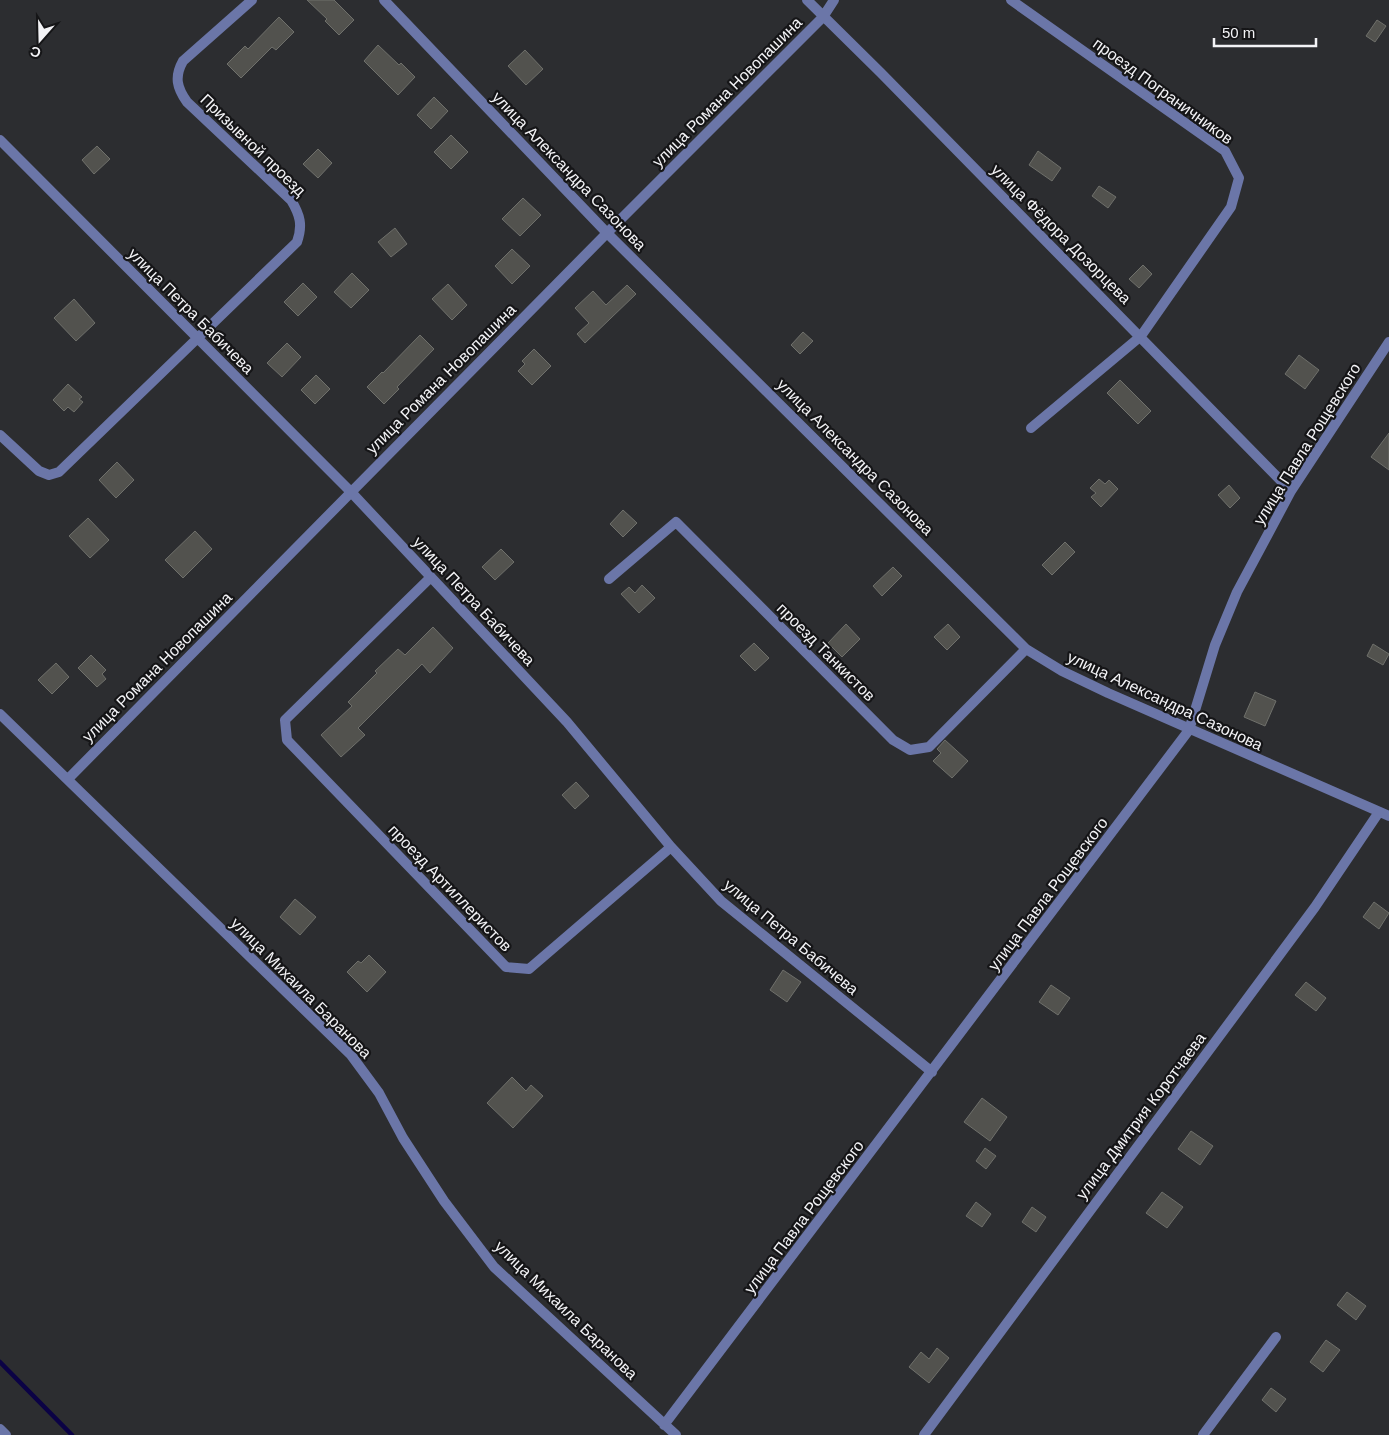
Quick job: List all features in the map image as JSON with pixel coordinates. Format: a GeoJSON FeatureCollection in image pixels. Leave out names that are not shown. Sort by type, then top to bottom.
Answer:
{"type":"FeatureCollection","features":[{"type":"Feature","properties":{"kind":"street","name":"Призывной проезд"},"geometry":{"type":"LineString","coordinates":[[0,436],[38,471],[48,475],[60,472],[297,242],[301,232],[301,223],[299,212],[291,200],[187,102],[180,92],[177,83],[179,68],[183,61],[252,0]]}},
{"type":"Feature","properties":{"kind":"street","name":"улица Александра Сазонова"},"geometry":{"type":"LineString","coordinates":[[384,0],[607,233],[1026,649],[1062,671],[1189,730],[1384,814]]}},
{"type":"Feature","properties":{"kind":"street","name":"улица Фёдора Дозорцева"},"geometry":{"type":"LineString","coordinates":[[807,0],[881,72],[1291,491]]}},
{"type":"Feature","properties":{"kind":"street","name":"улица Романа Новопашина"},"geometry":{"type":"LineString","coordinates":[[68,778],[823,17],[834,0]]}},
{"type":"Feature","properties":{"kind":"street","name":"проезд Пограничников"},"geometry":{"type":"LineString","coordinates":[[1012,0],[1225,151],[1240,178],[1231,207],[1141,336],[1031,428]]}},
{"type":"Feature","properties":{"kind":"street","name":"улица Петра Бабичева"},"geometry":{"type":"LineString","coordinates":[[0,140],[351,492],[566,722],[671,847],[721,901],[932,1072]]}},
{"type":"Feature","properties":{"kind":"street","name":"улица Павла Рощевского"},"geometry":{"type":"LineString","coordinates":[[664,1425],[1189,730],[1215,645],[1237,592],[1291,491],[1389,342]]}},
{"type":"Feature","properties":{"kind":"street","name":"проезд Танкистов"},"geometry":{"type":"LineString","coordinates":[[609,580],[676,522],[893,740],[910,750],[929,747],[1026,649]]}},
{"type":"Feature","properties":{"kind":"street","name":"проезд Артиллеристов"},"geometry":{"type":"LineString","coordinates":[[430,577],[285,720],[287,740],[310,766],[506,967],[529,969],[671,847]]}},
{"type":"Feature","properties":{"kind":"street","name":"улица Михаила Баранова"},"geometry":{"type":"LineString","coordinates":[[0,714],[351,1054],[379,1094],[403,1138],[444,1201],[494,1267],[676,1435]]}},
{"type":"Feature","properties":{"kind":"street","name":"улица Дмитрия Коротчаева"},"geometry":{"type":"LineString","coordinates":[[924,1435],[1384,814]]}},
{"type":"Feature","properties":{"kind":"street"},"geometry":{"type":"LineString","coordinates":[[1203,1435],[1276,1337]]}},
{"type":"Feature","properties":{"kind":"street"},"geometry":{"type":"LineString","coordinates":[[0,1429],[6,1435]]}},
{"type":"Feature","properties":{"kind":"building"},"geometry":{"type":"Polygon","coordinates":[[[307,0],[334,0],[354,20],[339,35],[325,21],[327,19],[307,0]]]}},
{"type":"Feature","properties":{"kind":"building"},"geometry":{"type":"Polygon","coordinates":[[[279,17],[294,32],[276,50],[272,47],[241,78],[227,64],[245,46],[248,49],[279,17]]]}},
{"type":"Feature","properties":{"kind":"building"},"geometry":{"type":"Polygon","coordinates":[[[1377,20],[1386,26],[1375,42],[1366,36],[1377,20]]]}},
{"type":"Feature","properties":{"kind":"building"},"geometry":{"type":"Polygon","coordinates":[[[378,45],[415,77],[398,95],[364,61],[378,45]]]}},
{"type":"Feature","properties":{"kind":"building"},"geometry":{"type":"Polygon","coordinates":[[[525,50],[543,69],[526,85],[508,66],[525,50]]]}},
{"type":"Feature","properties":{"kind":"building"},"geometry":{"type":"Polygon","coordinates":[[[434,97],[448,111],[431,129],[417,115],[434,97]]]}},
{"type":"Feature","properties":{"kind":"building"},"geometry":{"type":"Polygon","coordinates":[[[451,135],[468,152],[451,169],[434,152],[451,135]]]}},
{"type":"Feature","properties":{"kind":"building"},"geometry":{"type":"Polygon","coordinates":[[[97,146],[110,159],[94,174],[82,160],[97,146]]]}},
{"type":"Feature","properties":{"kind":"building"},"geometry":{"type":"Polygon","coordinates":[[[318,149],[332,163],[318,178],[303,164],[318,149]]]}},
{"type":"Feature","properties":{"kind":"building"},"geometry":{"type":"Polygon","coordinates":[[[1038,151],[1061,168],[1052,181],[1029,165],[1038,151]]]}},
{"type":"Feature","properties":{"kind":"building"},"geometry":{"type":"Polygon","coordinates":[[[1099,186],[1116,197],[1108,208],[1092,196],[1099,186]]]}},
{"type":"Feature","properties":{"kind":"building"},"geometry":{"type":"Polygon","coordinates":[[[523,198],[541,215],[520,236],[502,219],[523,198]]]}},
{"type":"Feature","properties":{"kind":"building"},"geometry":{"type":"Polygon","coordinates":[[[395,228],[407,244],[391,257],[378,242],[395,228]]]}},
{"type":"Feature","properties":{"kind":"building"},"geometry":{"type":"Polygon","coordinates":[[[512,249],[530,266],[512,284],[495,266],[512,249]]]}},
{"type":"Feature","properties":{"kind":"building"},"geometry":{"type":"Polygon","coordinates":[[[1143,265],[1152,274],[1139,288],[1129,279],[1143,265]]]}},
{"type":"Feature","properties":{"kind":"building"},"geometry":{"type":"Polygon","coordinates":[[[352,273],[369,290],[351,308],[334,292],[352,273]]]}},
{"type":"Feature","properties":{"kind":"building"},"geometry":{"type":"Polygon","coordinates":[[[303,283],[317,297],[298,316],[284,302],[303,283]]]}},
{"type":"Feature","properties":{"kind":"building"},"geometry":{"type":"Polygon","coordinates":[[[448,284],[467,305],[452,320],[432,299],[448,284]]]}},
{"type":"Feature","properties":{"kind":"building"},"geometry":{"type":"Polygon","coordinates":[[[627,285],[636,294],[585,343],[577,334],[589,323],[575,308],[593,291],[606,305],[627,285]]]}},
{"type":"Feature","properties":{"kind":"building"},"geometry":{"type":"Polygon","coordinates":[[[74,299],[95,323],[76,341],[54,318],[74,299]]]}},
{"type":"Feature","properties":{"kind":"building"},"geometry":{"type":"Polygon","coordinates":[[[803,332],[813,341],[800,354],[791,345],[803,332]]]}},
{"type":"Feature","properties":{"kind":"building"},"geometry":{"type":"Polygon","coordinates":[[[420,335],[434,349],[397,387],[399,389],[384,404],[367,387],[420,335]]]}},
{"type":"Feature","properties":{"kind":"building"},"geometry":{"type":"Polygon","coordinates":[[[287,343],[301,357],[282,377],[267,363],[287,343]]]}},
{"type":"Feature","properties":{"kind":"building"},"geometry":{"type":"Polygon","coordinates":[[[534,349],[551,366],[532,385],[518,371],[525,364],[522,361],[534,349]]]}},
{"type":"Feature","properties":{"kind":"building"},"geometry":{"type":"Polygon","coordinates":[[[1299,355],[1319,370],[1305,389],[1285,374],[1299,355]]]}},
{"type":"Feature","properties":{"kind":"building"},"geometry":{"type":"Polygon","coordinates":[[[316,375],[330,389],[315,404],[301,390],[316,375]]]}},
{"type":"Feature","properties":{"kind":"building"},"geometry":{"type":"Polygon","coordinates":[[[1120,380],[1151,411],[1138,424],[1107,393],[1120,380]]]}},
{"type":"Feature","properties":{"kind":"building"},"geometry":{"type":"Polygon","coordinates":[[[68,384],[82,397],[79,399],[83,402],[74,412],[68,407],[64,411],[53,400],[68,384]]]}},
{"type":"Feature","properties":{"kind":"building"},"geometry":{"type":"Polygon","coordinates":[[[1389,433],[1389,470],[1371,457],[1389,433]]]}},
{"type":"Feature","properties":{"kind":"building"},"geometry":{"type":"Polygon","coordinates":[[[117,462],[134,480],[116,498],[99,480],[117,462]]]}},
{"type":"Feature","properties":{"kind":"building"},"geometry":{"type":"Polygon","coordinates":[[[1099,479],[1105,484],[1109,480],[1118,489],[1101,507],[1091,497],[1096,493],[1090,488],[1099,479]]]}},
{"type":"Feature","properties":{"kind":"building"},"geometry":{"type":"Polygon","coordinates":[[[1229,485],[1240,498],[1230,508],[1218,495],[1229,485]]]}},
{"type":"Feature","properties":{"kind":"building"},"geometry":{"type":"Polygon","coordinates":[[[623,510],[637,523],[623,537],[610,524],[623,510]]]}},
{"type":"Feature","properties":{"kind":"building"},"geometry":{"type":"Polygon","coordinates":[[[88,518],[109,540],[90,558],[69,536],[88,518]]]}},
{"type":"Feature","properties":{"kind":"building"},"geometry":{"type":"Polygon","coordinates":[[[195,531],[212,549],[183,578],[165,560],[195,531]]]}},
{"type":"Feature","properties":{"kind":"building"},"geometry":{"type":"Polygon","coordinates":[[[1065,542],[1075,552],[1052,575],[1042,565],[1065,542]]]}},
{"type":"Feature","properties":{"kind":"building"},"geometry":{"type":"Polygon","coordinates":[[[501,549],[514,562],[495,580],[482,567],[501,549]]]}},
{"type":"Feature","properties":{"kind":"building"},"geometry":{"type":"Polygon","coordinates":[[[893,567],[902,576],[882,596],[873,586],[893,567]]]}},
{"type":"Feature","properties":{"kind":"building"},"geometry":{"type":"Polygon","coordinates":[[[642,585],[655,598],[639,613],[621,594],[629,587],[635,593],[642,585]]]}},
{"type":"Feature","properties":{"kind":"building"},"geometry":{"type":"Polygon","coordinates":[[[846,624],[860,639],[842,657],[828,643],[846,624]]]}},
{"type":"Feature","properties":{"kind":"building"},"geometry":{"type":"Polygon","coordinates":[[[948,624],[960,637],[947,650],[934,637],[948,624]]]}},
{"type":"Feature","properties":{"kind":"building"},"geometry":{"type":"Polygon","coordinates":[[[433,627],[453,648],[430,673],[422,664],[358,728],[365,735],[341,757],[321,735],[352,706],[348,702],[377,673],[375,671],[398,649],[405,655],[433,627]]]}},
{"type":"Feature","properties":{"kind":"building"},"geometry":{"type":"Polygon","coordinates":[[[754,643],[769,658],[755,671],[740,656],[754,643]]]}},
{"type":"Feature","properties":{"kind":"building"},"geometry":{"type":"Polygon","coordinates":[[[1373,644],[1389,654],[1383,665],[1367,656],[1373,644]]]}},
{"type":"Feature","properties":{"kind":"building"},"geometry":{"type":"Polygon","coordinates":[[[91,655],[106,670],[102,674],[106,679],[97,687],[78,668],[91,655]]]}},
{"type":"Feature","properties":{"kind":"building"},"geometry":{"type":"Polygon","coordinates":[[[56,663],[69,677],[52,694],[38,680],[56,663]]]}},
{"type":"Feature","properties":{"kind":"building"},"geometry":{"type":"Polygon","coordinates":[[[1255,692],[1276,701],[1265,726],[1244,717],[1255,692]]]}},
{"type":"Feature","properties":{"kind":"building"},"geometry":{"type":"Polygon","coordinates":[[[945,740],[968,761],[952,778],[933,761],[941,753],[937,749],[945,740]]]}},
{"type":"Feature","properties":{"kind":"building"},"geometry":{"type":"Polygon","coordinates":[[[576,782],[589,796],[575,809],[562,795],[576,782]]]}},
{"type":"Feature","properties":{"kind":"building"},"geometry":{"type":"Polygon","coordinates":[[[295,899],[316,917],[300,935],[280,917],[295,899]]]}},
{"type":"Feature","properties":{"kind":"building"},"geometry":{"type":"Polygon","coordinates":[[[1374,902],[1389,913],[1379,929],[1363,917],[1374,902]]]}},
{"type":"Feature","properties":{"kind":"building"},"geometry":{"type":"Polygon","coordinates":[[[369,955],[386,972],[367,992],[347,972],[358,961],[361,963],[369,955]]]}},
{"type":"Feature","properties":{"kind":"building"},"geometry":{"type":"Polygon","coordinates":[[[783,970],[801,982],[787,1002],[770,990],[783,970]]]}},
{"type":"Feature","properties":{"kind":"building"},"geometry":{"type":"Polygon","coordinates":[[[1306,982],[1326,998],[1316,1011],[1295,995],[1306,982]]]}},
{"type":"Feature","properties":{"kind":"building"},"geometry":{"type":"Polygon","coordinates":[[[1051,985],[1070,998],[1058,1015],[1039,1002],[1051,985]]]}},
{"type":"Feature","properties":{"kind":"building"},"geometry":{"type":"Polygon","coordinates":[[[512,1077],[526,1091],[531,1085],[543,1096],[513,1128],[487,1103],[512,1077]]]}},
{"type":"Feature","properties":{"kind":"building"},"geometry":{"type":"Polygon","coordinates":[[[982,1098],[1007,1117],[990,1141],[964,1122],[982,1098]]]}},
{"type":"Feature","properties":{"kind":"building"},"geometry":{"type":"Polygon","coordinates":[[[1191,1131],[1213,1146],[1200,1165],[1178,1149],[1191,1131]]]}},
{"type":"Feature","properties":{"kind":"building"},"geometry":{"type":"Polygon","coordinates":[[[985,1148],[996,1156],[986,1169],[976,1161],[985,1148]]]}},
{"type":"Feature","properties":{"kind":"building"},"geometry":{"type":"Polygon","coordinates":[[[1162,1192],[1183,1207],[1167,1228],[1146,1213],[1162,1192]]]}},
{"type":"Feature","properties":{"kind":"building"},"geometry":{"type":"Polygon","coordinates":[[[976,1202],[991,1214],[982,1227],[966,1216],[976,1202]]]}},
{"type":"Feature","properties":{"kind":"building"},"geometry":{"type":"Polygon","coordinates":[[[1032,1207],[1046,1217],[1036,1232],[1022,1222],[1032,1207]]]}},
{"type":"Feature","properties":{"kind":"building"},"geometry":{"type":"Polygon","coordinates":[[[1347,1292],[1366,1306],[1356,1320],[1337,1305],[1347,1292]]]}},
{"type":"Feature","properties":{"kind":"building"},"geometry":{"type":"Polygon","coordinates":[[[1326,1340],[1340,1350],[1323,1372],[1310,1362],[1326,1340]]]}},
{"type":"Feature","properties":{"kind":"building"},"geometry":{"type":"Polygon","coordinates":[[[937,1348],[949,1358],[929,1383],[909,1367],[921,1352],[929,1359],[937,1348]]]}},
{"type":"Feature","properties":{"kind":"building"},"geometry":{"type":"Polygon","coordinates":[[[1271,1388],[1286,1399],[1276,1412],[1262,1400],[1271,1388]]]}},
{"type":"Feature","properties":{"kind":"waterway"},"geometry":{"type":"LineString","coordinates":[[0,1362],[72,1435]]}}]}
